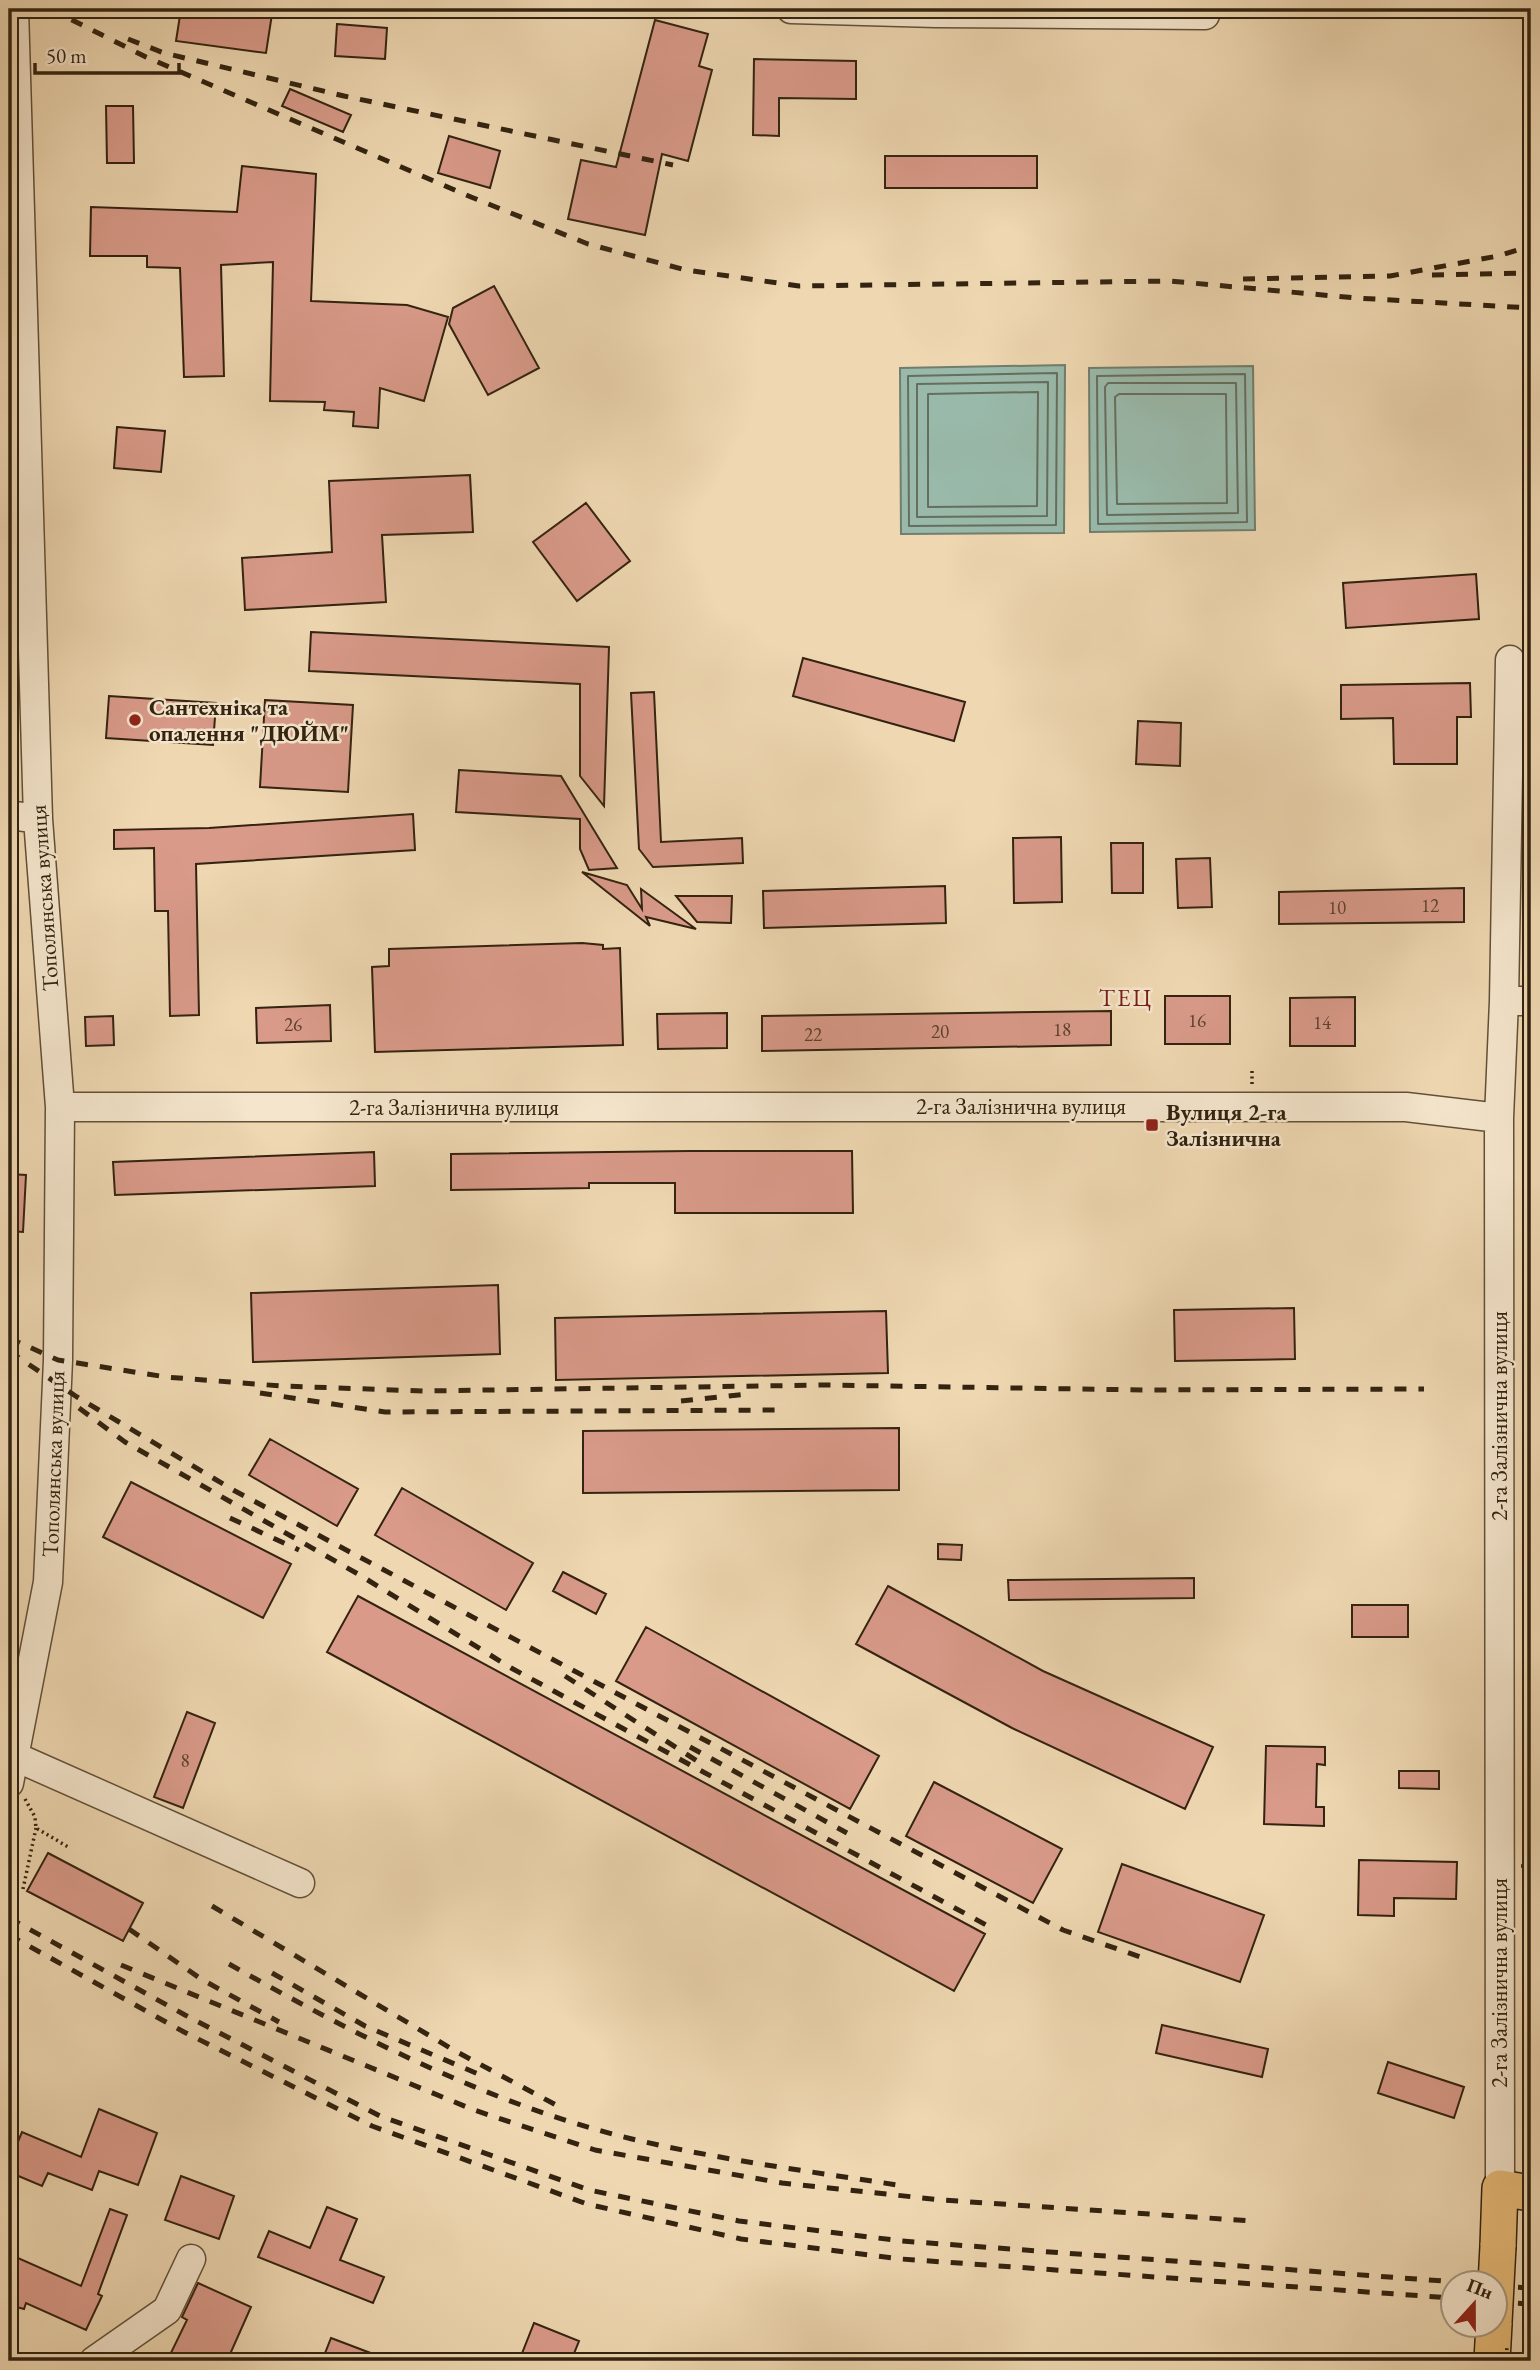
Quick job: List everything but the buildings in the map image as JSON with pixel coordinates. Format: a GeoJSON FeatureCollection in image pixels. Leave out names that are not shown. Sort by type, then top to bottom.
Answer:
{"type":"FeatureCollection","features":[{"type":"Feature","properties":{"kind":"main road"},"geometry":{"type":"LineString","coordinates":[[1497,2268],[1498,2246],[1516,2190]]}},
{"type":"Feature","properties":{"kind":"main road"},"geometry":{"type":"LineString","coordinates":[[1492,2361],[1493,2338]]}},
{"type":"Feature","properties":{"kind":"street","name":"Тополянська вулиця"},"geometry":{"type":"LineString","coordinates":[[11,1764],[48,1582],[58,1360],[60,1107],[38,819],[13,83],[14,9]]}},
{"type":"Feature","properties":{"kind":"street"},"geometry":{"type":"LineString","coordinates":[[791,9],[1205,15],[1205,9]]}},
{"type":"Feature","properties":{"kind":"street"},"geometry":{"type":"LineString","coordinates":[[1499,1118],[1518,1001],[1510,660]]}},
{"type":"Feature","properties":{"kind":"street"},"geometry":{"type":"LineString","coordinates":[[9,815],[38,819]]}},
{"type":"Feature","properties":{"kind":"street","name":"2-га Залізнична вулиця"},"geometry":{"type":"LineString","coordinates":[[60,1107],[1406,1107],[1499,1118],[1516,2190]]}},
{"type":"Feature","properties":{"kind":"street"},"geometry":{"type":"LineString","coordinates":[[11,1764],[300,1883]]}},
{"type":"Feature","properties":{"kind":"street"},"geometry":{"type":"LineString","coordinates":[[94,2361],[167,2310],[191,2259]]}},
{"type":"Feature","properties":{"kind":"path"},"geometry":{"type":"LineString","coordinates":[[11,1764],[35,1817],[36,1828],[23,1889]]}},
{"type":"Feature","properties":{"kind":"path"},"geometry":{"type":"LineString","coordinates":[[36,1828],[69,1848]]}},
{"type":"Feature","properties":{"kind":"path"},"geometry":{"type":"LineString","coordinates":[[1519,1866],[1531,1866]]}},
{"type":"Feature","properties":{"kind":"green space"},"geometry":{"type":"Polygon","coordinates":[[[1531,1724],[1531,2133],[1526,2099],[1531,1724]]]}},
{"type":"Feature","properties":{"kind":"water"},"geometry":{"type":"Polygon","coordinates":[[[1065,365],[1064,533],[901,534],[900,368],[1065,365]]]}},
{"type":"Feature","properties":{"kind":"water"},"geometry":{"type":"Polygon","coordinates":[[[1253,366],[1255,530],[1090,532],[1089,368],[1253,366]]]}},
{"type":"Feature","properties":{"kind":"railway"},"geometry":{"type":"LineString","coordinates":[[50,9],[146,57],[471,197],[588,244],[686,270],[799,286],[1170,281],[1356,298],[1531,308]]}},
{"type":"Feature","properties":{"kind":"railway"},"geometry":{"type":"LineString","coordinates":[[128,39],[164,53],[344,96],[673,165]]}},
{"type":"Feature","properties":{"kind":"railway"},"geometry":{"type":"LineString","coordinates":[[1243,279],[1390,276],[1498,256],[1531,246]]}},
{"type":"Feature","properties":{"kind":"railway"},"geometry":{"type":"LineString","coordinates":[[1432,275],[1531,273]]}},
{"type":"Feature","properties":{"kind":"railway"},"geometry":{"type":"LineString","coordinates":[[9,1338],[58,1360],[166,1377],[281,1386],[423,1391],[825,1385],[1143,1390],[1424,1389]]}},
{"type":"Feature","properties":{"kind":"railway"},"geometry":{"type":"LineString","coordinates":[[9,1351],[77,1397],[235,1491],[1063,1930],[1149,1960]]}},
{"type":"Feature","properties":{"kind":"railway"},"geometry":{"type":"LineString","coordinates":[[260,1393],[385,1412],[782,1410]]}},
{"type":"Feature","properties":{"kind":"railway"},"geometry":{"type":"LineString","coordinates":[[681,1401],[747,1394]]}},
{"type":"Feature","properties":{"kind":"railway"},"geometry":{"type":"LineString","coordinates":[[79,1408],[125,1442],[358,1574],[513,1669],[990,1927]]}},
{"type":"Feature","properties":{"kind":"railway"},"geometry":{"type":"LineString","coordinates":[[230,1518],[299,1550]]}},
{"type":"Feature","properties":{"kind":"railway"},"geometry":{"type":"LineString","coordinates":[[565,1676],[697,1761]]}},
{"type":"Feature","properties":{"kind":"railway"},"geometry":{"type":"LineString","coordinates":[[690,1747],[847,1833]]}},
{"type":"Feature","properties":{"kind":"railway"},"geometry":{"type":"LineString","coordinates":[[212,1906],[457,2052],[558,2106]]}},
{"type":"Feature","properties":{"kind":"railway"},"geometry":{"type":"LineString","coordinates":[[9,1918],[185,2015],[380,2116],[589,2190],[739,2221],[902,2241],[1438,2281]]}},
{"type":"Feature","properties":{"kind":"railway"},"geometry":{"type":"LineString","coordinates":[[129,1929],[201,1979],[279,2022]]}},
{"type":"Feature","properties":{"kind":"railway"},"geometry":{"type":"LineString","coordinates":[[9,1935],[184,2032],[372,2126],[587,2204],[741,2239],[901,2259],[1438,2297]]}},
{"type":"Feature","properties":{"kind":"railway"},"geometry":{"type":"LineString","coordinates":[[229,1964],[375,2042],[527,2107],[632,2139],[768,2165],[904,2186]]}},
{"type":"Feature","properties":{"kind":"railway"},"geometry":{"type":"LineString","coordinates":[[121,1965],[474,2110],[595,2150],[782,2183],[942,2200],[1252,2221]]}},
{"type":"Feature","properties":{"kind":"railway"},"geometry":{"type":"LineString","coordinates":[[272,1973],[365,2026],[483,2076]]}},
{"type":"Feature","properties":{"kind":"railway"},"geometry":{"type":"LineString","coordinates":[[1508,2287],[1531,2288]]}},
{"type":"Feature","properties":{"kind":"railway"},"geometry":{"type":"LineString","coordinates":[[1508,2303],[1531,2304]]}},
{"type":"Feature","properties":{"kind":"place","name":"Сантехніка та опалення \"ДЮЙМ\""},"geometry":{"type":"Point","coordinates":[135,720]}},
{"type":"Feature","properties":{"kind":"place","name":"Вулиця 2-га Залізнична"},"geometry":{"type":"Point","coordinates":[1152,1125]}},
{"type":"Feature","properties":{"kind":"district","name":"ТЕЦ"},"geometry":{"type":"Point","coordinates":[1126,997]}}]}
